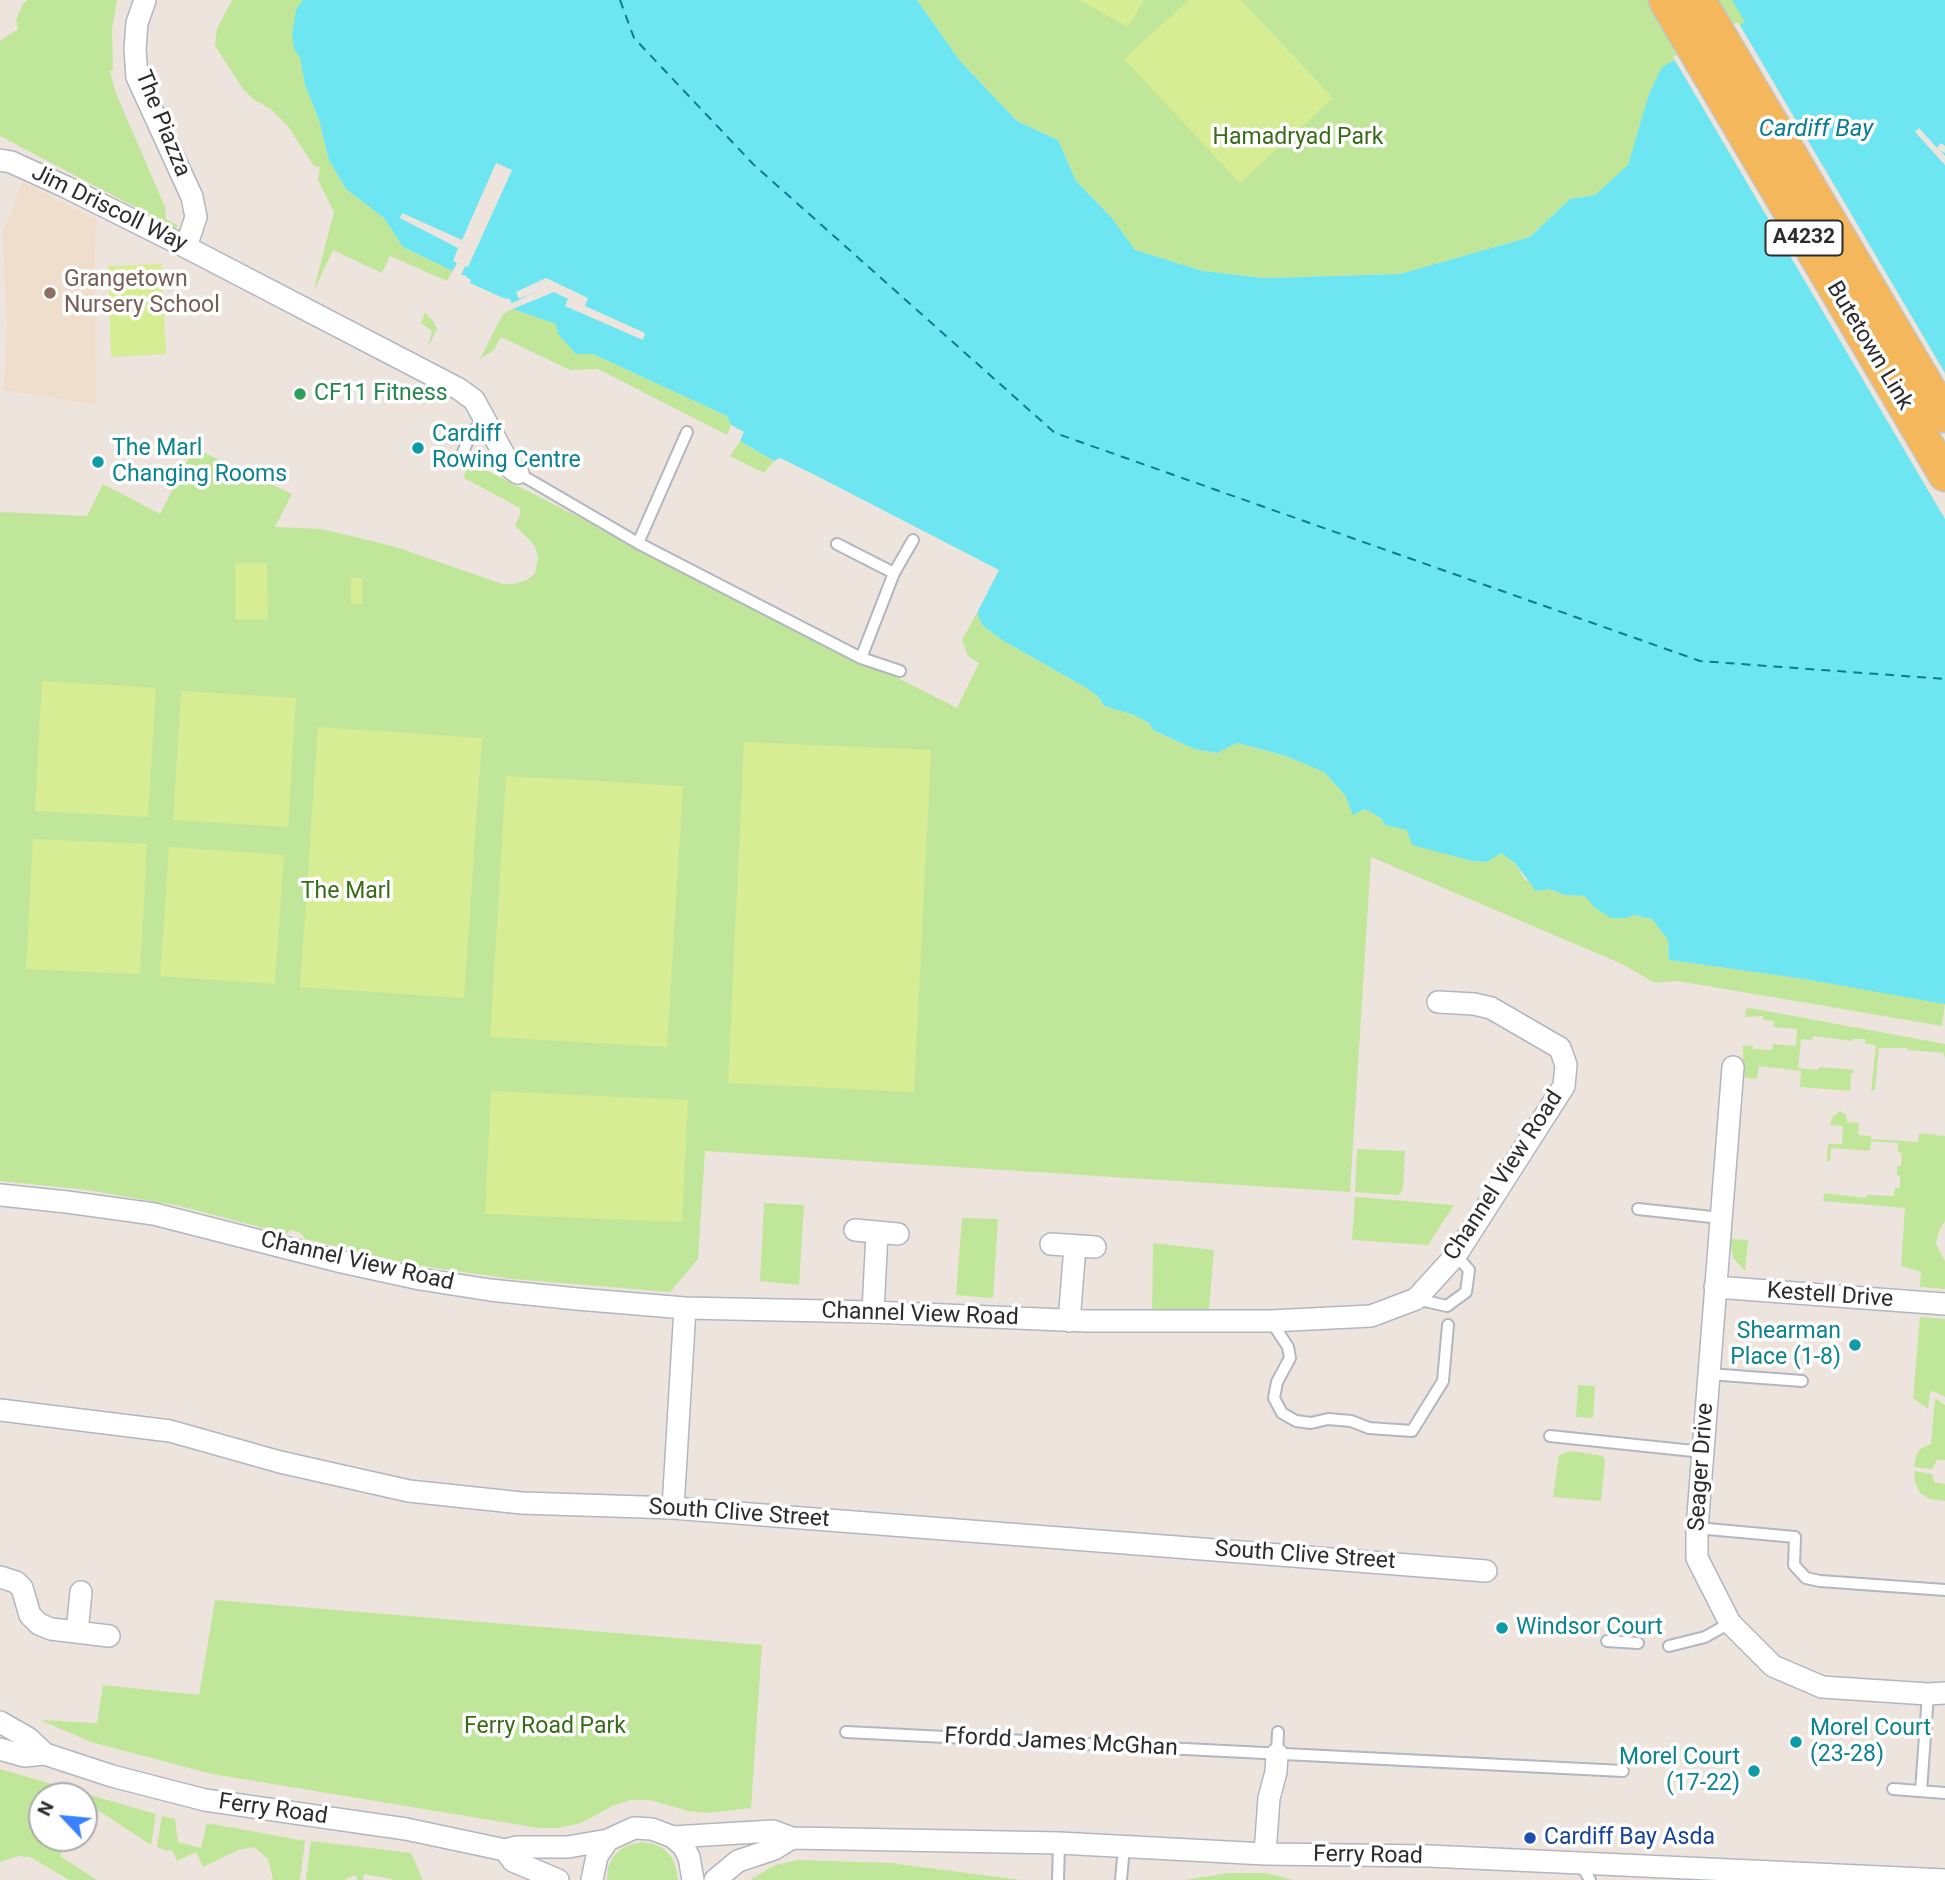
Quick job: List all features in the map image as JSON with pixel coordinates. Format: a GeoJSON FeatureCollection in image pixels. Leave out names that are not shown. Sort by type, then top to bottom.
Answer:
{"type":"FeatureCollection","features":[{"type":"Feature","properties":{"kind":"main road","name":"Butetown Link"},"geometry":{"type":"LineString","coordinates":[[1665,0],[1945,475]]}},
{"type":"Feature","properties":{"kind":"main road","name":"Butetown Link"},"geometry":{"type":"LineString","coordinates":[[1699,0],[1945,416]]}},
{"type":"Feature","properties":{"kind":"street","name":"The Piazza"},"geometry":{"type":"LineString","coordinates":[[145,0],[137,23],[135,49],[138,77],[192,197],[196,217],[186,247]]}},
{"type":"Feature","properties":{"kind":"street","name":"Jim Driscoll Way"},"geometry":{"type":"LineString","coordinates":[[0,160],[11,162],[55,182],[186,247],[459,389],[474,400],[512,469],[518,473]]}},
{"type":"Feature","properties":{"kind":"street","name":"Channel View Road"},"geometry":{"type":"LineString","coordinates":[[0,1195],[154,1214],[420,1279],[531,1295],[685,1308],[873,1312],[1069,1321],[1271,1321],[1371,1316],[1416,1299],[1456,1255],[1564,1086],[1566,1065],[1560,1048],[1491,1008],[1438,1002]]}},
{"type":"Feature","properties":{"kind":"street","name":"Seager Drive"},"geometry":{"type":"LineString","coordinates":[[1733,1067],[1696,1528],[1697,1558],[1730,1623],[1773,1666],[1822,1686],[1936,1693]]}},
{"type":"Feature","properties":{"kind":"street"},"geometry":{"type":"LineString","coordinates":[[855,1230],[888,1234],[873,1312]]}},
{"type":"Feature","properties":{"kind":"street"},"geometry":{"type":"LineString","coordinates":[[1051,1244],[1085,1247],[1069,1321]]}},
{"type":"Feature","properties":{"kind":"street","name":"Kestell Drive"},"geometry":{"type":"LineString","coordinates":[[1715,1287],[1945,1304]]}},
{"type":"Feature","properties":{"kind":"street"},"geometry":{"type":"LineString","coordinates":[[673,1508],[685,1308]]}},
{"type":"Feature","properties":{"kind":"street","name":"South Clive Street"},"geometry":{"type":"LineString","coordinates":[[0,1410],[170,1431],[280,1462],[409,1491],[522,1503],[673,1508],[1486,1571]]}},
{"type":"Feature","properties":{"kind":"street"},"geometry":{"type":"LineString","coordinates":[[0,1577],[16,1582],[22,1588],[30,1615],[39,1624],[51,1629],[109,1636]]}},
{"type":"Feature","properties":{"kind":"street"},"geometry":{"type":"LineString","coordinates":[[77,1632],[81,1592]]}},
{"type":"Feature","properties":{"kind":"street","name":"Ferry Road"},"geometry":{"type":"LineString","coordinates":[[0,1722],[28,1738],[45,1754]]}},
{"type":"Feature","properties":{"kind":"street"},"geometry":{"type":"LineString","coordinates":[[1265,1854],[1269,1798],[1276,1772],[1278,1743]]}},
{"type":"Feature","properties":{"kind":"street","name":"Ferry Road"},"geometry":{"type":"LineString","coordinates":[[0,1749],[24,1756],[45,1754],[112,1776],[205,1800],[406,1829],[505,1850],[517,1847],[560,1848],[608,1840],[634,1828],[652,1829],[673,1837],[774,1831],[792,1838],[1059,1843],[1265,1854],[1429,1857],[1585,1871],[1945,1880]]}},
{"type":"Feature","properties":{"kind":"street"},"geometry":{"type":"LineString","coordinates":[[673,1837],[683,1846],[689,1857],[693,1880]]}},
{"type":"Feature","properties":{"kind":"street","name":"Ferry Road"},"geometry":{"type":"LineString","coordinates":[[715,1880],[738,1861],[774,1849],[792,1838]]}},
{"type":"Feature","properties":{"kind":"street"},"geometry":{"type":"LineString","coordinates":[[592,1880],[597,1856],[608,1840]]}},
{"type":"Feature","properties":{"kind":"street","name":"Ferry Road"},"geometry":{"type":"LineString","coordinates":[[505,1850],[513,1861],[558,1880]]}},
{"type":"Feature","properties":{"kind":"lane"},"geometry":{"type":"LineString","coordinates":[[461,458],[467,442],[484,416]]}},
{"type":"Feature","properties":{"kind":"lane"},"geometry":{"type":"LineString","coordinates":[[638,543],[687,432]]}},
{"type":"Feature","properties":{"kind":"lane"},"geometry":{"type":"LineString","coordinates":[[518,473],[638,543],[861,658],[900,671]]}},
{"type":"Feature","properties":{"kind":"lane"},"geometry":{"type":"LineString","coordinates":[[861,658],[894,573],[912,540]]}},
{"type":"Feature","properties":{"kind":"lane"},"geometry":{"type":"LineString","coordinates":[[836,544],[894,573]]}},
{"type":"Feature","properties":{"kind":"lane"},"geometry":{"type":"LineString","coordinates":[[1639,1209],[1721,1218]]}},
{"type":"Feature","properties":{"kind":"lane"},"geometry":{"type":"LineString","coordinates":[[1416,1299],[1447,1306],[1466,1292],[1469,1270],[1456,1255]]}},
{"type":"Feature","properties":{"kind":"lane"},"geometry":{"type":"LineString","coordinates":[[1271,1321],[1288,1347],[1290,1358],[1277,1382],[1274,1398],[1282,1413],[1296,1421],[1311,1423],[1328,1419],[1340,1420],[1369,1428],[1412,1431],[1443,1381],[1448,1325]]}},
{"type":"Feature","properties":{"kind":"lane"},"geometry":{"type":"LineString","coordinates":[[1709,1374],[1802,1381]]}},
{"type":"Feature","properties":{"kind":"lane"},"geometry":{"type":"LineString","coordinates":[[1550,1436],[1703,1452]]}},
{"type":"Feature","properties":{"kind":"lane"},"geometry":{"type":"LineString","coordinates":[[1696,1528],[1795,1537],[1794,1565],[1806,1578],[1945,1590]]}},
{"type":"Feature","properties":{"kind":"lane"},"geometry":{"type":"LineString","coordinates":[[1669,1646],[1705,1637],[1730,1623]]}},
{"type":"Feature","properties":{"kind":"lane"},"geometry":{"type":"LineString","coordinates":[[1607,1642],[1638,1643]]}},
{"type":"Feature","properties":{"kind":"lane"},"geometry":{"type":"LineString","coordinates":[[1921,1791],[1936,1693]]}},
{"type":"Feature","properties":{"kind":"lane","name":"Ffordd James McGhan"},"geometry":{"type":"LineString","coordinates":[[846,1732],[1278,1743],[1623,1771]]}},
{"type":"Feature","properties":{"kind":"lane"},"geometry":{"type":"LineString","coordinates":[[1893,1789],[1945,1793]]}},
{"type":"Feature","properties":{"kind":"lane"},"geometry":{"type":"LineString","coordinates":[[1058,1880],[1059,1843]]}},
{"type":"Feature","properties":{"kind":"lane"},"geometry":{"type":"LineString","coordinates":[[1121,1880],[1124,1847]]}},
{"type":"Feature","properties":{"kind":"shaded area","name":"Grangetown Nursery School"},"geometry":{"type":"Polygon","coordinates":[[[23,182],[98,221],[95,231],[96,405],[4,390],[7,324],[2,233],[23,182]]]}},
{"type":"Feature","properties":{"kind":"green space"},"geometry":{"type":"Polygon","coordinates":[[[28,0],[117,0],[112,29],[113,70],[110,71],[115,91],[165,207],[166,219],[179,226],[175,228],[0,136],[0,41],[18,29],[16,20],[23,3],[28,0]]]}},
{"type":"Feature","properties":{"kind":"green space"},"geometry":{"type":"Polygon","coordinates":[[[232,0],[303,0],[296,10],[305,85],[319,120],[329,160],[346,189],[384,218],[403,247],[453,271],[447,281],[390,256],[382,273],[333,250],[313,293],[334,212],[318,180],[320,167],[314,166],[287,125],[272,110],[253,99],[243,89],[215,46],[217,29],[232,0]]]}},
{"type":"Feature","properties":{"kind":"green space","name":"Hamadryad Park"},"geometry":{"type":"Polygon","coordinates":[[[917,0],[1806,0],[1649,94],[1628,166],[1595,195],[1570,199],[1530,237],[1400,274],[1264,278],[1203,271],[1134,250],[1111,217],[1076,181],[1058,140],[1017,121],[960,61],[917,0]]]}},
{"type":"Feature","properties":{"kind":"green space"},"geometry":{"type":"Polygon","coordinates":[[[1079,0],[1144,0],[1128,27],[1079,0]]]}},
{"type":"Feature","properties":{"kind":"green space"},"geometry":{"type":"Polygon","coordinates":[[[1189,0],[1241,0],[1333,98],[1240,183],[1124,59],[1189,0]]]}},
{"type":"Feature","properties":{"kind":"green space"},"geometry":{"type":"Polygon","coordinates":[[[162,264],[166,354],[111,357],[108,266],[162,264]]]}},
{"type":"Feature","properties":{"kind":"green space"},"geometry":{"type":"Polygon","coordinates":[[[513,309],[556,324],[576,354],[593,354],[727,416],[731,425],[727,435],[598,369],[570,370],[501,337],[494,350],[480,359],[503,314],[513,309]]]}},
{"type":"Feature","properties":{"kind":"green space"},"geometry":{"type":"Polygon","coordinates":[[[425,313],[437,329],[428,347],[432,331],[421,323],[425,313]]]}},
{"type":"Feature","properties":{"kind":"green space"},"geometry":{"type":"Polygon","coordinates":[[[740,441],[774,461],[764,473],[730,456],[740,441]]]}},
{"type":"Feature","properties":{"kind":"green space","name":"The Marl"},"geometry":{"type":"Polygon","coordinates":[[[194,448],[292,494],[275,527],[322,529],[396,547],[502,584],[527,580],[535,573],[538,558],[535,546],[515,525],[520,508],[464,478],[468,461],[957,708],[979,663],[968,656],[962,640],[977,613],[982,625],[1002,640],[1083,686],[1098,696],[1104,706],[1135,715],[1149,723],[1153,730],[1174,740],[1194,749],[1217,753],[1236,743],[1286,756],[1324,772],[1345,795],[1353,814],[1365,809],[1381,818],[1385,825],[1407,830],[1443,853],[1472,861],[1487,862],[1501,853],[1515,863],[1525,880],[1565,895],[1585,896],[1594,907],[1627,918],[1633,915],[1652,919],[1668,940],[1669,960],[1945,1003],[1942,1026],[1678,981],[1655,983],[1622,964],[1371,857],[1350,1192],[705,1151],[698,1259],[670,1292],[513,1279],[405,1263],[305,1239],[301,1233],[291,1230],[286,1234],[180,1206],[87,1190],[0,1181],[0,512],[87,516],[103,484],[160,514],[194,448]]]}},
{"type":"Feature","properties":{"kind":"green space"},"geometry":{"type":"Polygon","coordinates":[[[235,563],[267,563],[268,619],[235,619],[235,563]]]}},
{"type":"Feature","properties":{"kind":"green space"},"geometry":{"type":"Polygon","coordinates":[[[351,578],[362,578],[362,604],[351,604],[351,578]]]}},
{"type":"Feature","properties":{"kind":"green space"},"geometry":{"type":"Polygon","coordinates":[[[42,681],[156,688],[148,817],[35,811],[42,681]]]}},
{"type":"Feature","properties":{"kind":"green space"},"geometry":{"type":"Polygon","coordinates":[[[181,691],[296,698],[288,827],[173,820],[181,691]]]}},
{"type":"Feature","properties":{"kind":"green space"},"geometry":{"type":"Polygon","coordinates":[[[318,727],[482,738],[464,998],[300,987],[318,727]]]}},
{"type":"Feature","properties":{"kind":"green space"},"geometry":{"type":"Polygon","coordinates":[[[744,742],[931,750],[914,1092],[728,1083],[744,742]]]}},
{"type":"Feature","properties":{"kind":"green space"},"geometry":{"type":"Polygon","coordinates":[[[506,776],[683,786],[667,1047],[490,1037],[506,776]]]}},
{"type":"Feature","properties":{"kind":"green space"},"geometry":{"type":"Polygon","coordinates":[[[33,839],[147,844],[140,974],[26,969],[33,839]]]}},
{"type":"Feature","properties":{"kind":"green space"},"geometry":{"type":"Polygon","coordinates":[[[169,847],[284,855],[275,984],[160,976],[169,847]]]}},
{"type":"Feature","properties":{"kind":"green space"},"geometry":{"type":"Polygon","coordinates":[[[1746,1009],[1945,1044],[1945,1058],[1943,1053],[1907,1048],[1879,1048],[1875,1089],[1871,1092],[1876,1045],[1865,1044],[1865,1039],[1852,1041],[1813,1036],[1812,1040],[1801,1039],[1798,1068],[1854,1070],[1854,1073],[1851,1073],[1850,1091],[1800,1087],[1801,1071],[1759,1066],[1757,1079],[1746,1078],[1743,1073],[1743,1045],[1753,1046],[1753,1049],[1772,1050],[1773,1044],[1796,1046],[1797,1029],[1773,1027],[1774,1021],[1763,1020],[1763,1016],[1745,1017],[1746,1009]]]}},
{"type":"Feature","properties":{"kind":"green space"},"geometry":{"type":"Polygon","coordinates":[[[491,1091],[688,1100],[682,1222],[485,1214],[491,1091]]]}},
{"type":"Feature","properties":{"kind":"green space"},"geometry":{"type":"Polygon","coordinates":[[[1840,1111],[1846,1115],[1847,1122],[1859,1123],[1858,1135],[1871,1136],[1871,1139],[1918,1142],[1919,1133],[1945,1136],[1945,1221],[1938,1233],[1936,1244],[1945,1261],[1945,1289],[1920,1287],[1921,1272],[1901,1266],[1905,1208],[1823,1201],[1824,1193],[1866,1198],[1867,1195],[1894,1196],[1895,1188],[1900,1188],[1897,1166],[1901,1166],[1902,1153],[1898,1152],[1898,1143],[1871,1141],[1870,1151],[1831,1148],[1830,1162],[1827,1161],[1828,1144],[1842,1144],[1843,1126],[1830,1125],[1833,1116],[1840,1111]]]}},
{"type":"Feature","properties":{"kind":"green space"},"geometry":{"type":"Polygon","coordinates":[[[1357,1149],[1405,1151],[1403,1189],[1399,1195],[1355,1192],[1357,1149]]]}},
{"type":"Feature","properties":{"kind":"green space"},"geometry":{"type":"Polygon","coordinates":[[[1355,1197],[1454,1205],[1428,1245],[1352,1240],[1355,1197]]]}},
{"type":"Feature","properties":{"kind":"green space"},"geometry":{"type":"Polygon","coordinates":[[[764,1203],[804,1205],[799,1285],[760,1281],[764,1203]]]}},
{"type":"Feature","properties":{"kind":"green space"},"geometry":{"type":"Polygon","coordinates":[[[962,1218],[998,1219],[993,1298],[956,1295],[962,1218]]]}},
{"type":"Feature","properties":{"kind":"green space"},"geometry":{"type":"Polygon","coordinates":[[[1730,1239],[1748,1240],[1745,1271],[1733,1258],[1730,1239]]]}},
{"type":"Feature","properties":{"kind":"green space"},"geometry":{"type":"Polygon","coordinates":[[[1153,1243],[1214,1250],[1208,1321],[1152,1320],[1153,1243]]]}},
{"type":"Feature","properties":{"kind":"green space"},"geometry":{"type":"Polygon","coordinates":[[[1920,1317],[1945,1319],[1945,1397],[1934,1391],[1930,1392],[1928,1409],[1913,1398],[1920,1317]]]}},
{"type":"Feature","properties":{"kind":"green space"},"geometry":{"type":"Polygon","coordinates":[[[1578,1385],[1595,1386],[1593,1418],[1576,1417],[1578,1385]]]}},
{"type":"Feature","properties":{"kind":"green space"},"geometry":{"type":"Polygon","coordinates":[[[1935,1398],[1945,1405],[1945,1460],[1937,1460],[1932,1469],[1914,1467],[1920,1449],[1931,1444],[1935,1398]]]}},
{"type":"Feature","properties":{"kind":"green space"},"geometry":{"type":"Polygon","coordinates":[[[1571,1451],[1603,1456],[1605,1461],[1601,1501],[1553,1497],[1559,1455],[1571,1451]]]}},
{"type":"Feature","properties":{"kind":"green space"},"geometry":{"type":"Polygon","coordinates":[[[1914,1471],[1932,1474],[1934,1482],[1945,1484],[1945,1501],[1930,1499],[1920,1493],[1914,1471]]]}},
{"type":"Feature","properties":{"kind":"green space","name":"Ferry Road Park"},"geometry":{"type":"Polygon","coordinates":[[[215,1600],[762,1645],[751,1808],[708,1813],[688,1811],[650,1800],[631,1800],[614,1805],[581,1823],[558,1828],[539,1828],[212,1774],[91,1742],[40,1720],[97,1723],[103,1685],[199,1695],[215,1600]]]}},
{"type":"Feature","properties":{"kind":"green space"},"geometry":{"type":"Polygon","coordinates":[[[0,1769],[45,1782],[28,1782],[28,1852],[61,1852],[60,1856],[97,1880],[69,1880],[30,1857],[18,1856],[0,1862],[0,1769]]]}},
{"type":"Feature","properties":{"kind":"green space"},"geometry":{"type":"Polygon","coordinates":[[[98,1797],[156,1814],[151,1845],[98,1810],[98,1797]]]}},
{"type":"Feature","properties":{"kind":"green space"},"geometry":{"type":"Polygon","coordinates":[[[162,1816],[175,1819],[178,1842],[201,1848],[207,1823],[305,1841],[300,1880],[273,1880],[268,1859],[254,1847],[238,1850],[203,1867],[196,1852],[177,1861],[172,1850],[157,1847],[162,1816]]]}},
{"type":"Feature","properties":{"kind":"green space"},"geometry":{"type":"Polygon","coordinates":[[[311,1841],[411,1853],[423,1880],[396,1880],[364,1874],[363,1880],[358,1880],[355,1875],[344,1880],[306,1880],[311,1841]]]}},
{"type":"Feature","properties":{"kind":"green space"},"geometry":{"type":"Polygon","coordinates":[[[643,1842],[664,1849],[672,1858],[678,1880],[607,1880],[608,1867],[613,1857],[621,1849],[643,1842]]]}},
{"type":"Feature","properties":{"kind":"green space"},"geometry":{"type":"Polygon","coordinates":[[[799,1860],[890,1863],[1021,1880],[750,1880],[775,1865],[799,1860]]]}},
{"type":"Feature","properties":{"kind":"green space"},"geometry":{"type":"Polygon","coordinates":[[[1229,1873],[1267,1873],[1293,1880],[1185,1880],[1229,1873]]]}},
{"type":"Feature","properties":{"kind":"water","name":"Cardiff Bay"},"geometry":{"type":"Polygon","coordinates":[[[303,0],[917,0],[960,61],[1017,121],[1058,140],[1076,181],[1111,217],[1135,250],[1203,271],[1264,278],[1400,274],[1530,237],[1570,199],[1595,195],[1628,165],[1649,94],[1662,67],[1745,22],[1732,0],[1945,0],[1945,1004],[1804,979],[1669,960],[1668,940],[1652,919],[1634,915],[1611,918],[1594,907],[1585,896],[1565,895],[1549,889],[1536,891],[1515,863],[1501,853],[1487,862],[1472,861],[1412,845],[1407,830],[1385,825],[1381,818],[1365,809],[1353,815],[1345,795],[1324,772],[1286,756],[1237,743],[1217,753],[1194,749],[1153,730],[1149,723],[1134,715],[1104,706],[1098,696],[1083,686],[1002,640],[982,625],[977,613],[999,570],[780,458],[774,461],[740,441],[744,432],[731,425],[727,416],[593,354],[576,354],[558,334],[556,324],[513,309],[510,299],[470,283],[471,280],[466,275],[403,247],[384,218],[346,189],[329,160],[319,120],[305,85],[300,57],[294,49],[292,35],[296,10],[303,0]]]}},
{"type":"Feature","properties":{"kind":"pier"},"geometry":{"type":"Polygon","coordinates":[[[1738,22],[1945,373],[1945,519],[1673,57],[1738,22]]]}},
{"type":"Feature","properties":{"kind":"pier"},"geometry":{"type":"Polygon","coordinates":[[[1919,128],[1937,148],[1941,143],[1945,146],[1945,153],[1940,150],[1945,156],[1945,165],[1915,132],[1919,128]]]}},
{"type":"Feature","properties":{"kind":"pier"},"geometry":{"type":"Polygon","coordinates":[[[496,163],[512,170],[468,267],[465,266],[460,278],[451,274],[457,263],[453,261],[458,248],[400,218],[402,213],[462,240],[496,163]]]}},
{"type":"Feature","properties":{"kind":"pier"},"geometry":{"type":"Polygon","coordinates":[[[546,278],[588,298],[585,306],[645,333],[643,340],[565,306],[568,299],[554,292],[510,310],[508,305],[538,291],[519,299],[516,292],[546,278]]]}},
{"type":"Feature","properties":{"kind":"ferry route"},"geometry":{"type":"LineString","coordinates":[[620,0],[634,38],[753,164],[1055,433],[1700,661],[1945,679]]}},
{"type":"Feature","properties":{"kind":"place","name":"Grangetown Nursery School"},"geometry":{"type":"Point","coordinates":[50,293]}},
{"type":"Feature","properties":{"kind":"place","name":"CF11 Fitness"},"geometry":{"type":"Point","coordinates":[300,394]}},
{"type":"Feature","properties":{"kind":"place","name":"Cardiff Rowing Centre"},"geometry":{"type":"Point","coordinates":[418,448]}},
{"type":"Feature","properties":{"kind":"place","name":"The Marl Changing Rooms"},"geometry":{"type":"Point","coordinates":[98,462]}},
{"type":"Feature","properties":{"kind":"place","name":"Shearman Place (1-8)"},"geometry":{"type":"Point","coordinates":[1855,1345]}},
{"type":"Feature","properties":{"kind":"place","name":"Windsor Court"},"geometry":{"type":"Point","coordinates":[1502,1628]}},
{"type":"Feature","properties":{"kind":"place","name":"Morel Court (23-28)"},"geometry":{"type":"Point","coordinates":[1796,1742]}},
{"type":"Feature","properties":{"kind":"place","name":"Morel Court (17-22)"},"geometry":{"type":"Point","coordinates":[1754,1771]}},
{"type":"Feature","properties":{"kind":"place","name":"Cardiff Bay Asda"},"geometry":{"type":"Point","coordinates":[1530,1838]}}]}
